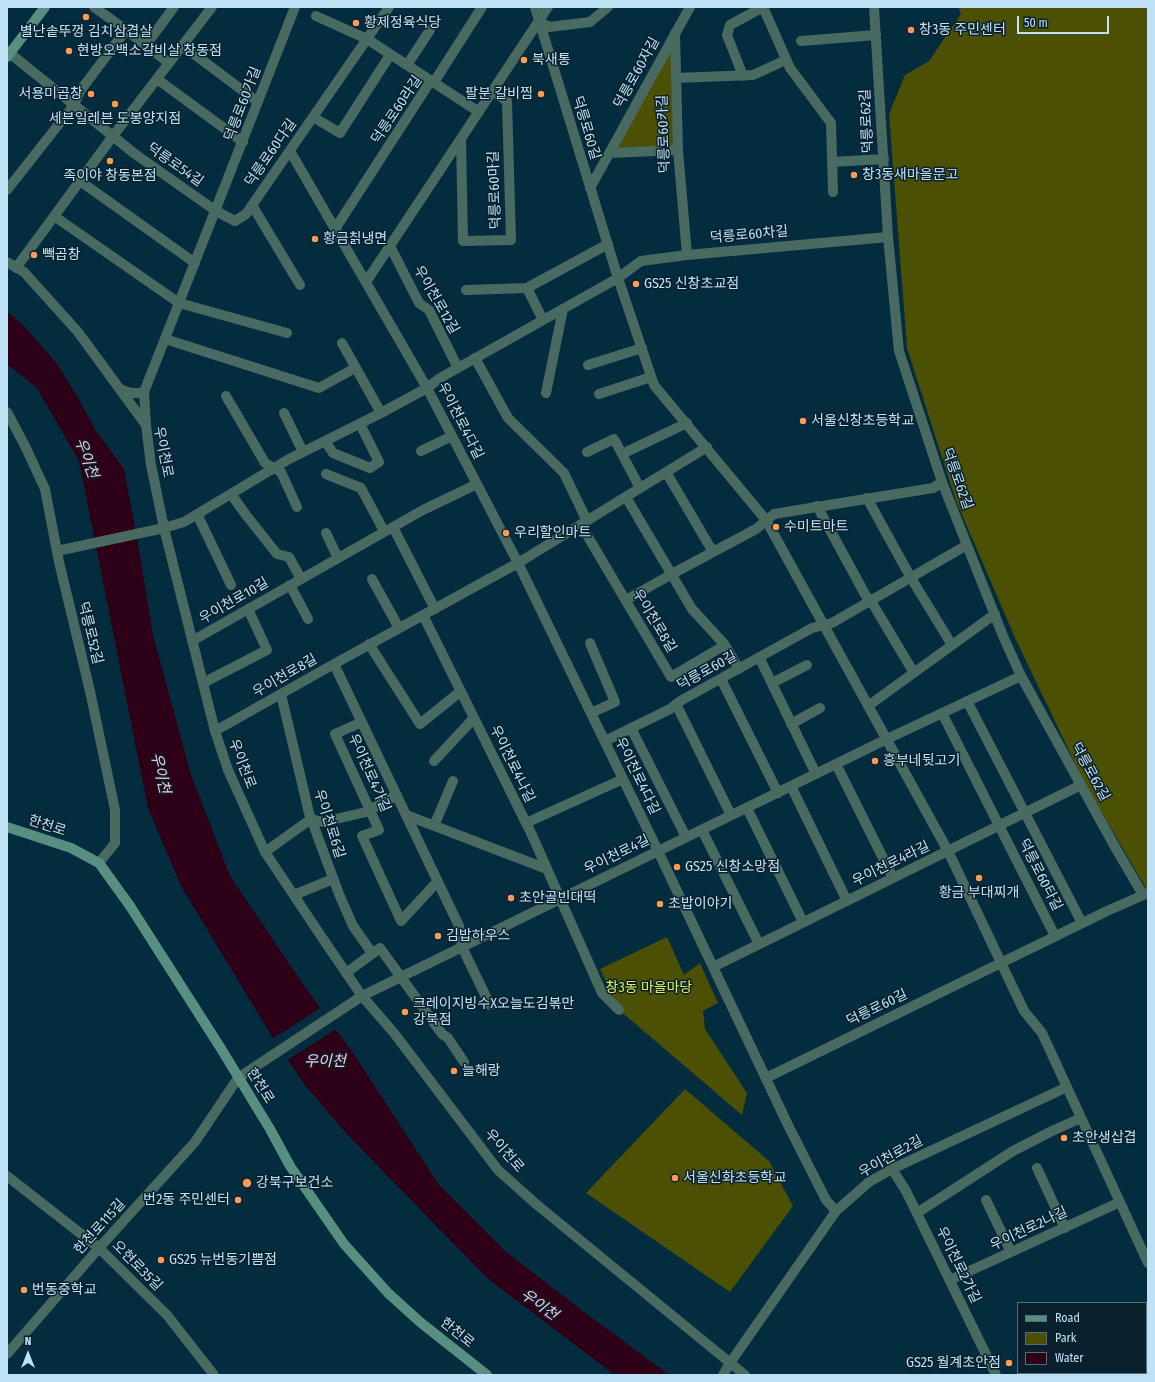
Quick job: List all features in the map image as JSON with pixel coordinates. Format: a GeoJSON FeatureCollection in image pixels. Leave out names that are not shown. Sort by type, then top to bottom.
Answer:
{"type":"FeatureCollection","features":[{"type":"Feature","properties":{"kind":"main road"},"geometry":{"type":"LineString","coordinates":[[8,54],[45,7]]}},
{"type":"Feature","properties":{"kind":"main road","name":"한천로"},"geometry":{"type":"LineString","coordinates":[[7,827],[71,848],[99,863],[130,906],[270,1129],[290,1166],[344,1244],[388,1293],[420,1322],[487,1375]]}},
{"type":"Feature","properties":{"kind":"street"},"geometry":{"type":"LineString","coordinates":[[146,45],[174,7]]}},
{"type":"Feature","properties":{"kind":"street"},"geometry":{"type":"LineString","coordinates":[[16,268],[113,136],[212,7]]}},
{"type":"Feature","properties":{"kind":"street","name":"덕릉로60가길"},"geometry":{"type":"LineString","coordinates":[[216,211],[296,7]]}},
{"type":"Feature","properties":{"kind":"street","name":"덕릉로60다길"},"geometry":{"type":"LineString","coordinates":[[216,211],[234,221],[246,214],[389,7]]}},
{"type":"Feature","properties":{"kind":"street","name":"덕릉로60라길"},"geometry":{"type":"LineString","coordinates":[[335,229],[428,85],[436,79],[482,7]]}},
{"type":"Feature","properties":{"kind":"street","name":"덕릉로60길"},"geometry":{"type":"LineString","coordinates":[[535,7],[618,278],[654,385],[707,447],[766,520],[948,851],[1024,1011],[1042,1033],[1148,1263]]}},
{"type":"Feature","properties":{"kind":"street"},"geometry":{"type":"LineString","coordinates":[[366,282],[548,7]]}},
{"type":"Feature","properties":{"kind":"street"},"geometry":{"type":"LineString","coordinates":[[539,21],[549,27],[590,22],[608,7]]}},
{"type":"Feature","properties":{"kind":"street","name":"덕릉로60자길"},"geometry":{"type":"LineString","coordinates":[[590,188],[690,7]]}},
{"type":"Feature","properties":{"kind":"street"},"geometry":{"type":"LineString","coordinates":[[743,76],[726,35],[730,25],[763,7],[790,68],[831,123],[832,192]]}},
{"type":"Feature","properties":{"kind":"street","name":"덕릉로62길"},"geometry":{"type":"LineString","coordinates":[[874,7],[888,237],[899,351],[942,482],[1021,676],[1115,847],[1146,894]]}},
{"type":"Feature","properties":{"kind":"street"},"geometry":{"type":"LineString","coordinates":[[98,8],[169,63]]}},
{"type":"Feature","properties":{"kind":"street"},"geometry":{"type":"LineString","coordinates":[[316,16],[367,39],[479,112]]}},
{"type":"Feature","properties":{"kind":"street"},"geometry":{"type":"LineString","coordinates":[[7,190],[74,105],[80,91],[126,30]]}},
{"type":"Feature","properties":{"kind":"street"},"geometry":{"type":"LineString","coordinates":[[407,65],[430,30]]}},
{"type":"Feature","properties":{"kind":"street"},"geometry":{"type":"LineString","coordinates":[[675,33],[676,78]]}},
{"type":"Feature","properties":{"kind":"street"},"geometry":{"type":"LineString","coordinates":[[801,41],[876,35]]}},
{"type":"Feature","properties":{"kind":"street"},"geometry":{"type":"LineString","coordinates":[[182,45],[258,102]]}},
{"type":"Feature","properties":{"kind":"street","name":"덕릉로54길"},"geometry":{"type":"LineString","coordinates":[[8,54],[135,154],[216,211]]}},
{"type":"Feature","properties":{"kind":"street","name":"덕릉로60다길"},"geometry":{"type":"LineString","coordinates":[[313,117],[340,134],[390,54]]}},
{"type":"Feature","properties":{"kind":"street","name":"덕릉로60카길"},"geometry":{"type":"LineString","coordinates":[[687,255],[678,150],[676,78],[753,75],[786,60]]}},
{"type":"Feature","properties":{"kind":"street"},"geometry":{"type":"LineString","coordinates":[[157,79],[243,142]]}},
{"type":"Feature","properties":{"kind":"street","name":"덕릉로60마길"},"geometry":{"type":"LineString","coordinates":[[461,139],[464,241],[511,240],[506,101],[492,91]]}},
{"type":"Feature","properties":{"kind":"street"},"geometry":{"type":"LineString","coordinates":[[610,152],[678,150]]}},
{"type":"Feature","properties":{"kind":"street","name":"우이천로4다길"},"geometry":{"type":"LineString","coordinates":[[290,151],[427,388],[518,563],[658,851]]}},
{"type":"Feature","properties":{"kind":"street"},"geometry":{"type":"LineString","coordinates":[[832,162],[884,159]]}},
{"type":"Feature","properties":{"kind":"street"},"geometry":{"type":"LineString","coordinates":[[80,181],[195,263]]}},
{"type":"Feature","properties":{"kind":"street","name":"덕릉로60다길"},"geometry":{"type":"LineString","coordinates":[[252,205],[300,285]]}},
{"type":"Feature","properties":{"kind":"street"},"geometry":{"type":"LineString","coordinates":[[146,426],[144,392],[216,211]]}},
{"type":"Feature","properties":{"kind":"street"},"geometry":{"type":"LineString","coordinates":[[54,216],[179,303],[287,333]]}},
{"type":"Feature","properties":{"kind":"street","name":"덕릉로60차길"},"geometry":{"type":"LineString","coordinates":[[618,278],[641,261],[687,255],[888,237]]}},
{"type":"Feature","properties":{"kind":"street"},"geometry":{"type":"LineString","coordinates":[[466,290],[527,288],[608,244]]}},
{"type":"Feature","properties":{"kind":"street","name":"우이천로12길"},"geometry":{"type":"LineString","coordinates":[[390,246],[419,303],[429,310],[458,368]]}},
{"type":"Feature","properties":{"kind":"street","name":"우이천로"},"geometry":{"type":"LineString","coordinates":[[7,262],[24,272],[78,332],[146,426],[151,465],[164,528],[215,731],[228,770],[266,852],[294,895],[362,996],[394,1033],[498,1170],[536,1204],[745,1375]]}},
{"type":"Feature","properties":{"kind":"street"},"geometry":{"type":"LineString","coordinates":[[57,551],[164,528],[184,522],[275,468],[427,388],[440,378],[618,278]]}},
{"type":"Feature","properties":{"kind":"street"},"geometry":{"type":"LineString","coordinates":[[527,288],[543,320]]}},
{"type":"Feature","properties":{"kind":"street"},"geometry":{"type":"LineString","coordinates":[[546,393],[563,309]]}},
{"type":"Feature","properties":{"kind":"street"},"geometry":{"type":"LineString","coordinates":[[165,339],[319,388],[355,368]]}},
{"type":"Feature","properties":{"kind":"street"},"geometry":{"type":"LineString","coordinates":[[342,343],[381,413]]}},
{"type":"Feature","properties":{"kind":"street"},"geometry":{"type":"LineString","coordinates":[[588,365],[642,348]]}},
{"type":"Feature","properties":{"kind":"street","name":"우이천로8길"},"geometry":{"type":"LineString","coordinates":[[475,358],[508,418],[564,473],[584,523],[626,600],[671,677],[725,645]]}},
{"type":"Feature","properties":{"kind":"street"},"geometry":{"type":"LineString","coordinates":[[599,394],[651,377]]}},
{"type":"Feature","properties":{"kind":"street"},"geometry":{"type":"LineString","coordinates":[[120,389],[128,393],[136,394],[144,392]]}},
{"type":"Feature","properties":{"kind":"street"},"geometry":{"type":"LineString","coordinates":[[226,396],[266,463],[280,472],[297,507]]}},
{"type":"Feature","properties":{"kind":"street","name":"덕릉로52길"},"geometry":{"type":"LineString","coordinates":[[7,412],[25,446],[44,489],[90,691],[115,810],[115,843],[99,863]]}},
{"type":"Feature","properties":{"kind":"street"},"geometry":{"type":"LineString","coordinates":[[284,413],[304,452]]}},
{"type":"Feature","properties":{"kind":"street"},"geometry":{"type":"LineString","coordinates":[[622,454],[687,423]]}},
{"type":"Feature","properties":{"kind":"street"},"geometry":{"type":"LineString","coordinates":[[325,441],[333,453],[370,468],[379,462],[360,424]]}},
{"type":"Feature","properties":{"kind":"street"},"geometry":{"type":"LineString","coordinates":[[421,451],[452,436]]}},
{"type":"Feature","properties":{"kind":"street"},"geometry":{"type":"LineString","coordinates":[[587,452],[614,439],[640,488]]}},
{"type":"Feature","properties":{"kind":"street","name":"우이천로8길"},"geometry":{"type":"LineString","coordinates":[[215,731],[369,644],[518,563],[707,447]]}},
{"type":"Feature","properties":{"kind":"street"},"geometry":{"type":"LineString","coordinates":[[666,472],[714,552]]}},
{"type":"Feature","properties":{"kind":"street"},"geometry":{"type":"LineString","coordinates":[[326,474],[361,488],[388,529],[435,609]]}},
{"type":"Feature","properties":{"kind":"street"},"geometry":{"type":"LineString","coordinates":[[626,600],[756,529],[774,514],[933,488],[942,482]]}},
{"type":"Feature","properties":{"kind":"street","name":"우이천로10길"},"geometry":{"type":"LineString","coordinates":[[192,641],[422,510],[476,484]]}},
{"type":"Feature","properties":{"kind":"street"},"geometry":{"type":"LineString","coordinates":[[231,494],[246,516],[277,554],[289,557],[301,579]]}},
{"type":"Feature","properties":{"kind":"street"},"geometry":{"type":"LineString","coordinates":[[626,497],[692,609],[725,645],[739,669]]}},
{"type":"Feature","properties":{"kind":"street"},"geometry":{"type":"LineString","coordinates":[[867,498],[911,578],[952,645]]}},
{"type":"Feature","properties":{"kind":"street"},"geometry":{"type":"LineString","coordinates":[[817,506],[866,596],[871,601],[914,673]]}},
{"type":"Feature","properties":{"kind":"street"},"geometry":{"type":"LineString","coordinates":[[197,514],[231,585]]}},
{"type":"Feature","properties":{"kind":"street"},"geometry":{"type":"LineString","coordinates":[[326,533],[338,558]]}},
{"type":"Feature","properties":{"kind":"street","name":"덕릉로60길"},"geometry":{"type":"LineString","coordinates":[[604,741],[670,710],[676,704],[812,628],[832,623],[967,545]]}},
{"type":"Feature","properties":{"kind":"street"},"geometry":{"type":"LineString","coordinates":[[372,579],[399,628]]}},
{"type":"Feature","properties":{"kind":"street","name":"우이천로10길"},"geometry":{"type":"LineString","coordinates":[[290,585],[308,620]]}},
{"type":"Feature","properties":{"kind":"street"},"geometry":{"type":"LineString","coordinates":[[203,683],[267,650],[248,609]]}},
{"type":"Feature","properties":{"kind":"street"},"geometry":{"type":"LineString","coordinates":[[868,706],[995,614]]}},
{"type":"Feature","properties":{"kind":"street","name":"우이천로4나길"},"geometry":{"type":"LineString","coordinates":[[423,615],[526,823],[561,898]]}},
{"type":"Feature","properties":{"kind":"street"},"geometry":{"type":"LineString","coordinates":[[590,643],[615,702],[590,713]]}},
{"type":"Feature","properties":{"kind":"street"},"geometry":{"type":"LineString","coordinates":[[369,644],[420,724],[461,691]]}},
{"type":"Feature","properties":{"kind":"street"},"geometry":{"type":"LineString","coordinates":[[759,657],[816,774]]}},
{"type":"Feature","properties":{"kind":"street","name":"우이천로4가길"},"geometry":{"type":"LineString","coordinates":[[334,664],[459,926],[462,947]]}},
{"type":"Feature","properties":{"kind":"street"},"geometry":{"type":"LineString","coordinates":[[772,683],[807,665]]}},
{"type":"Feature","properties":{"kind":"street"},"geometry":{"type":"LineString","coordinates":[[887,739],[1021,676]]}},
{"type":"Feature","properties":{"kind":"street"},"geometry":{"type":"LineString","coordinates":[[721,679],[778,793]]}},
{"type":"Feature","properties":{"kind":"street","name":"우이천로6길"},"geometry":{"type":"LineString","coordinates":[[281,694],[311,819],[333,880],[353,926],[376,951]]}},
{"type":"Feature","properties":{"kind":"street"},"geometry":{"type":"LineString","coordinates":[[967,702],[1025,813]]}},
{"type":"Feature","properties":{"kind":"street"},"geometry":{"type":"LineString","coordinates":[[676,704],[731,816]]}},
{"type":"Feature","properties":{"kind":"street"},"geometry":{"type":"LineString","coordinates":[[791,724],[820,708]]}},
{"type":"Feature","properties":{"kind":"street"},"geometry":{"type":"LineString","coordinates":[[942,713],[999,826]]}},
{"type":"Feature","properties":{"kind":"street","name":"우이천로4나길"},"geometry":{"type":"LineString","coordinates":[[434,761],[474,718]]}},
{"type":"Feature","properties":{"kind":"street","name":"우이천로4가길"},"geometry":{"type":"LineString","coordinates":[[362,722],[336,734],[379,830],[362,836],[401,921],[437,882]]}},
{"type":"Feature","properties":{"kind":"street"},"geometry":{"type":"LineString","coordinates":[[631,728],[686,837]]}},
{"type":"Feature","properties":{"kind":"street","name":"우이천로4길"},"geometry":{"type":"LineString","coordinates":[[238,1078],[362,996],[887,739]]}},
{"type":"Feature","properties":{"kind":"street"},"geometry":{"type":"LineString","coordinates":[[836,764],[893,878]]}},
{"type":"Feature","properties":{"kind":"street","name":"우이천로4나길"},"geometry":{"type":"LineString","coordinates":[[526,823],[623,779]]}},
{"type":"Feature","properties":{"kind":"street"},"geometry":{"type":"LineString","coordinates":[[434,826],[453,781]]}},
{"type":"Feature","properties":{"kind":"street","name":"우이천로4라길"},"geometry":{"type":"LineString","coordinates":[[713,967],[1081,785]]}},
{"type":"Feature","properties":{"kind":"street"},"geometry":{"type":"LineString","coordinates":[[791,786],[846,901]]}},
{"type":"Feature","properties":{"kind":"street"},"geometry":{"type":"LineString","coordinates":[[266,852],[311,819],[323,822],[366,812],[397,795]]}},
{"type":"Feature","properties":{"kind":"street"},"geometry":{"type":"LineString","coordinates":[[747,808],[804,922]]}},
{"type":"Feature","properties":{"kind":"street","name":"덕릉로60타길"},"geometry":{"type":"LineString","coordinates":[[1025,813],[1082,923]]}},
{"type":"Feature","properties":{"kind":"street","name":"우이천로4가길"},"geometry":{"type":"LineString","coordinates":[[406,815],[547,869]]}},
{"type":"Feature","properties":{"kind":"street","name":"덕릉로60타길"},"geometry":{"type":"LineString","coordinates":[[999,826],[1055,936]]}},
{"type":"Feature","properties":{"kind":"street"},"geometry":{"type":"LineString","coordinates":[[702,830],[759,944]]}},
{"type":"Feature","properties":{"kind":"street"},"geometry":{"type":"LineString","coordinates":[[658,851],[826,1200],[836,1211]]}},
{"type":"Feature","properties":{"kind":"street"},"geometry":{"type":"LineString","coordinates":[[294,895],[333,880]]}},
{"type":"Feature","properties":{"kind":"street"},"geometry":{"type":"LineString","coordinates":[[1002,962],[1146,894]]}},
{"type":"Feature","properties":{"kind":"street"},"geometry":{"type":"LineString","coordinates":[[561,898],[602,993],[619,1010]]}},
{"type":"Feature","properties":{"kind":"street"},"geometry":{"type":"LineString","coordinates":[[462,947],[490,1005]]}},
{"type":"Feature","properties":{"kind":"street"},"geometry":{"type":"LineString","coordinates":[[346,973],[376,951],[402,976],[442,1034],[448,1038],[464,1062]]}},
{"type":"Feature","properties":{"kind":"street","name":"덕릉로60길"},"geometry":{"type":"LineString","coordinates":[[766,1078],[1002,962]]}},
{"type":"Feature","properties":{"kind":"street","name":"한천로115길"},"geometry":{"type":"LineString","coordinates":[[7,1354],[99,1248],[195,1142],[238,1078]]}},
{"type":"Feature","properties":{"kind":"street","name":"우이천로2길"},"geometry":{"type":"LineString","coordinates":[[723,1375],[836,1211],[869,1182],[892,1169],[1066,1087]]}},
{"type":"Feature","properties":{"kind":"street"},"geometry":{"type":"LineString","coordinates":[[917,1213],[1013,1151],[1081,1118]]}},
{"type":"Feature","properties":{"kind":"street"},"geometry":{"type":"LineString","coordinates":[[1037,1168],[1065,1228]]}},
{"type":"Feature","properties":{"kind":"street","name":"우이천로2가길"},"geometry":{"type":"LineString","coordinates":[[892,1169],[906,1191],[996,1375]]}},
{"type":"Feature","properties":{"kind":"street","name":"오현로35길"},"geometry":{"type":"LineString","coordinates":[[7,1176],[99,1248],[167,1315],[214,1375]]}},
{"type":"Feature","properties":{"kind":"street"},"geometry":{"type":"LineString","coordinates":[[986,1200],[1011,1252]]}},
{"type":"Feature","properties":{"kind":"street","name":"우이천로2나길"},"geometry":{"type":"LineString","coordinates":[[950,1280],[1120,1202]]}},
{"type":"Feature","properties":{"kind":"green space"},"geometry":{"type":"Polygon","coordinates":[[[958,7],[1148,7],[1148,892],[1084,782],[1016,640],[956,501],[907,348],[889,114],[905,75],[929,61],[961,14],[958,7]]]}},
{"type":"Feature","properties":{"kind":"green space"},"geometry":{"type":"Polygon","coordinates":[[[673,40],[676,148],[613,151],[673,40]]]}},
{"type":"Feature","properties":{"kind":"green space","name":"창3동 마을마당"},"geometry":{"type":"Polygon","coordinates":[[[667,937],[684,975],[700,963],[718,1003],[703,1011],[705,1029],[747,1093],[742,1115],[619,1010],[600,969],[667,937]]]}},
{"type":"Feature","properties":{"kind":"green space"},"geometry":{"type":"Polygon","coordinates":[[[685,1089],[769,1161],[793,1206],[730,1292],[586,1193],[685,1089]]]}},
{"type":"Feature","properties":{"kind":"water","name":"우이천"},"geometry":{"type":"Polygon","coordinates":[[[7,311],[25,327],[57,364],[96,431],[124,469],[153,635],[191,775],[230,876],[305,987],[353,1053],[439,1185],[506,1252],[669,1375],[615,1375],[487,1278],[345,1132],[305,1085],[271,1035],[181,886],[148,808],[79,461],[37,388],[7,364],[7,311]]]}},
{"type":"Feature","properties":{"kind":"pier"},"geometry":{"type":"Polygon","coordinates":[[[322,1007],[338,1028],[286,1061],[272,1039],[322,1007]]]}},
{"type":"Feature","properties":{"kind":"place","name":"별난솥뚜껑 김치삼겹살"},"geometry":{"type":"Point","coordinates":[86,17]}},
{"type":"Feature","properties":{"kind":"place","name":"황제정육식당"},"geometry":{"type":"Point","coordinates":[356,23]}},
{"type":"Feature","properties":{"kind":"place","name":"창3동 주민센터"},"geometry":{"type":"Point","coordinates":[911,30]}},
{"type":"Feature","properties":{"kind":"place","name":"현방오백소갈비살 창동점"},"geometry":{"type":"Point","coordinates":[69,51]}},
{"type":"Feature","properties":{"kind":"place","name":"북새통"},"geometry":{"type":"Point","coordinates":[524,60]}},
{"type":"Feature","properties":{"kind":"place","name":"서용미곱창"},"geometry":{"type":"Point","coordinates":[91,94]}},
{"type":"Feature","properties":{"kind":"place","name":"팔분 갈비찜"},"geometry":{"type":"Point","coordinates":[541,94]}},
{"type":"Feature","properties":{"kind":"place","name":"세븐일레븐 도봉양지점"},"geometry":{"type":"Point","coordinates":[115,104]}},
{"type":"Feature","properties":{"kind":"place","name":"족이야 창동본점"},"geometry":{"type":"Point","coordinates":[110,161]}},
{"type":"Feature","properties":{"kind":"place","name":"창3동새마을문고"},"geometry":{"type":"Point","coordinates":[854,175]}},
{"type":"Feature","properties":{"kind":"place","name":"황금칡냉면"},"geometry":{"type":"Point","coordinates":[315,239]}},
{"type":"Feature","properties":{"kind":"place","name":"빽곱창"},"geometry":{"type":"Point","coordinates":[34,255]}},
{"type":"Feature","properties":{"kind":"place","name":"GS25 신창초교점"},"geometry":{"type":"Point","coordinates":[636,284]}},
{"type":"Feature","properties":{"kind":"place","name":"서울신창초등학교"},"geometry":{"type":"Point","coordinates":[803,421]}},
{"type":"Feature","properties":{"kind":"place","name":"수미트마트"},"geometry":{"type":"Point","coordinates":[776,527]}},
{"type":"Feature","properties":{"kind":"place","name":"우리할인마트"},"geometry":{"type":"Point","coordinates":[506,533]}},
{"type":"Feature","properties":{"kind":"place","name":"흥부네뒷고기"},"geometry":{"type":"Point","coordinates":[875,761]}},
{"type":"Feature","properties":{"kind":"place","name":"GS25 신창소망점"},"geometry":{"type":"Point","coordinates":[677,867]}},
{"type":"Feature","properties":{"kind":"place","name":"황금 부대찌개"},"geometry":{"type":"Point","coordinates":[979,878]}},
{"type":"Feature","properties":{"kind":"place","name":"초안골빈대떡"},"geometry":{"type":"Point","coordinates":[511,898]}},
{"type":"Feature","properties":{"kind":"place","name":"초밥이야기"},"geometry":{"type":"Point","coordinates":[660,904]}},
{"type":"Feature","properties":{"kind":"place","name":"김밥하우스"},"geometry":{"type":"Point","coordinates":[438,936]}},
{"type":"Feature","properties":{"kind":"place","name":"크레이지빙수X오늘도김볶만 강북점"},"geometry":{"type":"Point","coordinates":[405,1012]}},
{"type":"Feature","properties":{"kind":"place","name":"늘해랑"},"geometry":{"type":"Point","coordinates":[454,1071]}},
{"type":"Feature","properties":{"kind":"place","name":"초안생삽겹"},"geometry":{"type":"Point","coordinates":[1064,1138]}},
{"type":"Feature","properties":{"kind":"place","name":"서울신화초등학교"},"geometry":{"type":"Point","coordinates":[675,1178]}},
{"type":"Feature","properties":{"kind":"place","name":"강북구보건소"},"geometry":{"type":"Point","coordinates":[247,1183]}},
{"type":"Feature","properties":{"kind":"place","name":"번2동 주민센터"},"geometry":{"type":"Point","coordinates":[238,1200]}},
{"type":"Feature","properties":{"kind":"place","name":"GS25 뉴번동기쁨점"},"geometry":{"type":"Point","coordinates":[161,1260]}},
{"type":"Feature","properties":{"kind":"place","name":"번동중학교"},"geometry":{"type":"Point","coordinates":[24,1290]}},
{"type":"Feature","properties":{"kind":"place","name":"GS25 월계초안점"},"geometry":{"type":"Point","coordinates":[1009,1363]}}]}
